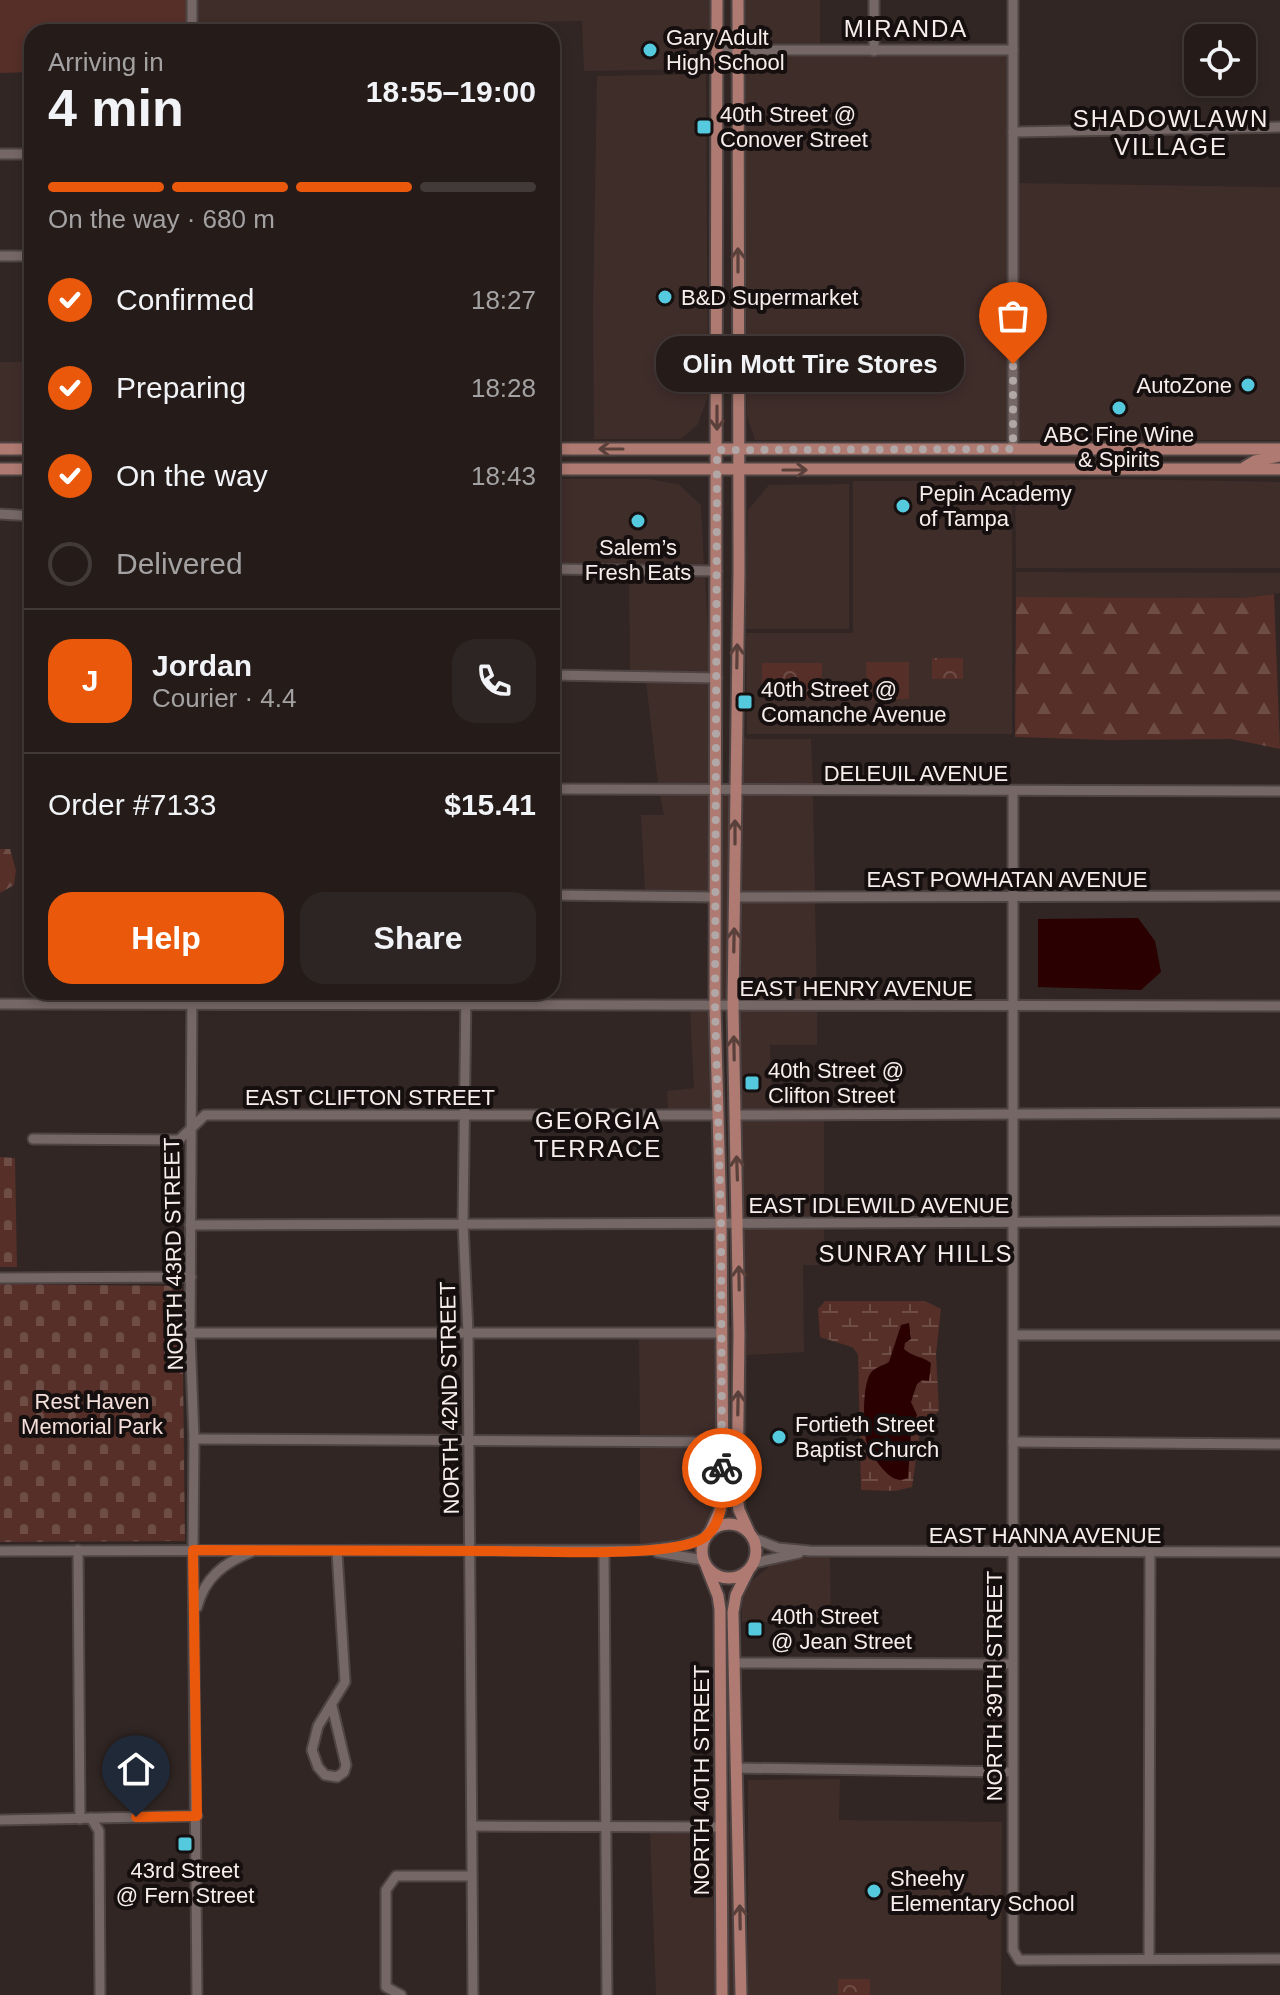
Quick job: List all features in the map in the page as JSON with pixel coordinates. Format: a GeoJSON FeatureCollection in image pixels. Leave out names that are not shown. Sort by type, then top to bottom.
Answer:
{"type":"FeatureCollection","features":[{"type":"Feature","properties":{"kind":"main road"},"geometry":{"type":"LineString","coordinates":[[717,0],[715,1006],[721,1222],[723,1498],[702,1545],[705,1564],[719,1577],[726,1578],[734,1578],[751,1567],[756,1546],[739,1510],[737,1498],[738,1222],[733,1006],[738,0]]}},
{"type":"Feature","properties":{"kind":"main road"},"geometry":{"type":"LineString","coordinates":[[0,449],[24,449]]}},
{"type":"Feature","properties":{"kind":"main road"},"geometry":{"type":"LineString","coordinates":[[560,449],[1280,449]]}},
{"type":"Feature","properties":{"kind":"main road"},"geometry":{"type":"LineString","coordinates":[[976,469],[995,462],[1013,449]]}},
{"type":"Feature","properties":{"kind":"main road"},"geometry":{"type":"LineString","coordinates":[[1116,468],[1129,459],[1134,450]]}},
{"type":"Feature","properties":{"kind":"main road"},"geometry":{"type":"LineString","coordinates":[[1245,468],[1255,461],[1280,456]]}},
{"type":"Feature","properties":{"kind":"main road"},"geometry":{"type":"LineString","coordinates":[[0,469],[24,469]]}},
{"type":"Feature","properties":{"kind":"main road"},"geometry":{"type":"LineString","coordinates":[[560,469],[1280,469]]}},
{"type":"Feature","properties":{"kind":"main road"},"geometry":{"type":"LineString","coordinates":[[708,1534],[728,1524],[736,1525],[751,1535]]}},
{"type":"Feature","properties":{"kind":"main road","name":"NORTH 40TH STREET"},"geometry":{"type":"LineString","coordinates":[[705,1564],[719,1600],[722,1995]]}},
{"type":"Feature","properties":{"kind":"main road","name":"NORTH 40TH STREET"},"geometry":{"type":"LineString","coordinates":[[741,1995],[734,1604],[751,1567]]}},
{"type":"Feature","properties":{"kind":"main road"},"geometry":{"type":"LineString","coordinates":[[720,1725],[726,1736],[731,1761],[738,1768]]}},
{"type":"Feature","properties":{"kind":"street"},"geometry":{"type":"LineString","coordinates":[[192,0],[192,24]]}},
{"type":"Feature","properties":{"kind":"street"},"geometry":{"type":"LineString","coordinates":[[874,0],[874,51]]}},
{"type":"Feature","properties":{"kind":"street"},"geometry":{"type":"LineString","coordinates":[[1013,0],[1013,449]]}},
{"type":"Feature","properties":{"kind":"street"},"geometry":{"type":"LineString","coordinates":[[717,50],[1013,50]]}},
{"type":"Feature","properties":{"kind":"street"},"geometry":{"type":"LineString","coordinates":[[1013,132],[1280,127]]}},
{"type":"Feature","properties":{"kind":"street"},"geometry":{"type":"LineString","coordinates":[[0,154],[24,154]]}},
{"type":"Feature","properties":{"kind":"street"},"geometry":{"type":"LineString","coordinates":[[0,256],[24,256]]}},
{"type":"Feature","properties":{"kind":"street"},"geometry":{"type":"LineString","coordinates":[[0,514],[24,516]]}},
{"type":"Feature","properties":{"kind":"street"},"geometry":{"type":"LineString","coordinates":[[560,569],[717,571]]}},
{"type":"Feature","properties":{"kind":"street"},"geometry":{"type":"LineString","coordinates":[[560,675],[717,678]]}},
{"type":"Feature","properties":{"kind":"street","name":"DELEUIL AVENUE"},"geometry":{"type":"LineString","coordinates":[[560,789],[1280,791]]}},
{"type":"Feature","properties":{"kind":"street","name":"NORTH 39TH STREET"},"geometry":{"type":"LineString","coordinates":[[1013,791],[1013,1950],[1019,1960],[1149,1959]]}},
{"type":"Feature","properties":{"kind":"street"},"geometry":{"type":"LineString","coordinates":[[560,895],[716,897]]}},
{"type":"Feature","properties":{"kind":"street","name":"EAST POWHATAN AVENUE"},"geometry":{"type":"LineString","coordinates":[[734,897],[1280,896]]}},
{"type":"Feature","properties":{"kind":"street","name":"NORTH 43RD STREET"},"geometry":{"type":"LineString","coordinates":[[192,1000],[190,1333],[194,1439],[197,1995]]}},
{"type":"Feature","properties":{"kind":"street","name":"NORTH 42ND STREET"},"geometry":{"type":"LineString","coordinates":[[465,1000],[463,1223],[468,1332],[473,1995]]}},
{"type":"Feature","properties":{"kind":"street","name":"EAST HENRY AVENUE"},"geometry":{"type":"LineString","coordinates":[[0,1004],[1280,1006]]}},
{"type":"Feature","properties":{"kind":"street"},"geometry":{"type":"LineString","coordinates":[[735,1115],[1280,1113]]}},
{"type":"Feature","properties":{"kind":"street","name":"EAST CLIFTON STREET"},"geometry":{"type":"LineString","coordinates":[[33,1139],[179,1140],[205,1115],[717,1115]]}},
{"type":"Feature","properties":{"kind":"street","name":"EAST IDLEWILD AVENUE"},"geometry":{"type":"LineString","coordinates":[[190,1225],[1280,1221]]}},
{"type":"Feature","properties":{"kind":"street"},"geometry":{"type":"LineString","coordinates":[[0,1278],[191,1277]]}},
{"type":"Feature","properties":{"kind":"street"},"geometry":{"type":"LineString","coordinates":[[190,1333],[722,1333]]}},
{"type":"Feature","properties":{"kind":"street"},"geometry":{"type":"LineString","coordinates":[[1014,1335],[1280,1335]]}},
{"type":"Feature","properties":{"kind":"street"},"geometry":{"type":"LineString","coordinates":[[194,1439],[721,1442]]}},
{"type":"Feature","properties":{"kind":"street"},"geometry":{"type":"LineString","coordinates":[[1013,1442],[1280,1444]]}},
{"type":"Feature","properties":{"kind":"street"},"geometry":{"type":"LineString","coordinates":[[0,1551],[646,1550],[680,1546],[708,1534]]}},
{"type":"Feature","properties":{"kind":"street","name":"EAST HANNA AVENUE"},"geometry":{"type":"LineString","coordinates":[[751,1535],[778,1548],[810,1551],[1280,1552]]}},
{"type":"Feature","properties":{"kind":"street"},"geometry":{"type":"LineString","coordinates":[[78,1550],[86,1818],[99,1831],[100,1995]]}},
{"type":"Feature","properties":{"kind":"street"},"geometry":{"type":"LineString","coordinates":[[646,1550],[705,1564]]}},
{"type":"Feature","properties":{"kind":"street"},"geometry":{"type":"LineString","coordinates":[[194,1618],[199,1596],[208,1579],[234,1559],[254,1551]]}},
{"type":"Feature","properties":{"kind":"street"},"geometry":{"type":"LineString","coordinates":[[604,1551],[607,1995]]}},
{"type":"Feature","properties":{"kind":"street","name":"EAST HANNA AVENUE"},"geometry":{"type":"LineString","coordinates":[[751,1567],[810,1551]]}},
{"type":"Feature","properties":{"kind":"street"},"geometry":{"type":"LineString","coordinates":[[332,1706],[346,1765],[344,1772],[337,1777],[325,1775],[318,1767],[312,1750],[318,1726],[345,1682],[337,1552]]}},
{"type":"Feature","properties":{"kind":"street"},"geometry":{"type":"LineString","coordinates":[[1150,1553],[1149,1959],[1280,1959]]}},
{"type":"Feature","properties":{"kind":"street"},"geometry":{"type":"LineString","coordinates":[[736,1663],[1012,1664]]}},
{"type":"Feature","properties":{"kind":"street"},"geometry":{"type":"LineString","coordinates":[[738,1768],[1012,1772]]}},
{"type":"Feature","properties":{"kind":"street"},"geometry":{"type":"LineString","coordinates":[[0,1820],[197,1816]]}},
{"type":"Feature","properties":{"kind":"street"},"geometry":{"type":"LineString","coordinates":[[472,1826],[721,1827]]}},
{"type":"Feature","properties":{"kind":"street"},"geometry":{"type":"LineString","coordinates":[[401,1995],[386,1987],[386,1890],[396,1876],[471,1876]]}},
{"type":"Feature","properties":{"kind":"street"},"geometry":{"type":"LineString","coordinates":[[459,1995],[473,1995]]}},
{"type":"Feature","properties":{"kind":"shaded area","name":"Gary Adult High School"},"geometry":{"type":"Polygon","coordinates":[[[0,0],[717,0],[717,69],[584,71],[582,21],[24,24],[24,72],[0,73],[0,0]]]}},
{"type":"Feature","properties":{"kind":"shaded area"},"geometry":{"type":"Polygon","coordinates":[[[744,0],[820,0],[820,46],[744,45],[744,0]]]}},
{"type":"Feature","properties":{"kind":"shaded area"},"geometry":{"type":"Polygon","coordinates":[[[1008,55],[1008,440],[755,440],[747,416],[744,56],[1008,55]]]}},
{"type":"Feature","properties":{"kind":"shaded area"},"geometry":{"type":"Polygon","coordinates":[[[706,74],[708,396],[698,424],[681,439],[594,439],[597,76],[706,74]]]}},
{"type":"Feature","properties":{"kind":"shaded area"},"geometry":{"type":"Polygon","coordinates":[[[1017,183],[1280,187],[1280,440],[1018,440],[1017,183]]]}},
{"type":"Feature","properties":{"kind":"shaded area"},"geometry":{"type":"Polygon","coordinates":[[[0,362],[24,362],[24,442],[0,442],[0,362]]]}},
{"type":"Feature","properties":{"kind":"shaded area"},"geometry":{"type":"Polygon","coordinates":[[[560,479],[647,479],[678,484],[701,505],[704,566],[560,564],[560,479]]]}},
{"type":"Feature","properties":{"kind":"shaded area"},"geometry":{"type":"Polygon","coordinates":[[[853,481],[1012,481],[1012,734],[747,734],[746,633],[853,633],[853,481]]]}},
{"type":"Feature","properties":{"kind":"shaded area"},"geometry":{"type":"Polygon","coordinates":[[[1015,481],[1280,482],[1280,568],[1016,568],[1015,481]]]}},
{"type":"Feature","properties":{"kind":"shaded area"},"geometry":{"type":"Polygon","coordinates":[[[849,484],[849,629],[745,629],[748,510],[769,485],[849,484]]]}},
{"type":"Feature","properties":{"kind":"shaded area"},"geometry":{"type":"Polygon","coordinates":[[[1016,572],[1280,573],[1280,593],[1243,598],[1016,597],[1016,572]]]}},
{"type":"Feature","properties":{"kind":"shaded area"},"geometry":{"type":"Polygon","coordinates":[[[629,575],[705,576],[710,672],[630,671],[629,575]]]}},
{"type":"Feature","properties":{"kind":"shaded area"},"geometry":{"type":"Polygon","coordinates":[[[646,682],[711,683],[711,785],[658,784],[646,682]]]}},
{"type":"Feature","properties":{"kind":"shaded area"},"geometry":{"type":"Polygon","coordinates":[[[743,729],[743,736],[747,739],[811,739],[813,785],[740,785],[743,729]]]}},
{"type":"Feature","properties":{"kind":"shaded area"},"geometry":{"type":"Polygon","coordinates":[[[660,795],[711,795],[712,892],[645,891],[641,815],[664,815],[660,795]]]}},
{"type":"Feature","properties":{"kind":"shaded area"},"geometry":{"type":"Polygon","coordinates":[[[721,795],[730,795],[728,1001],[720,1001],[721,795]]]}},
{"type":"Feature","properties":{"kind":"shaded area"},"geometry":{"type":"Polygon","coordinates":[[[740,795],[813,795],[815,892],[739,892],[740,795]]]}},
{"type":"Feature","properties":{"kind":"shaded area"},"geometry":{"type":"Polygon","coordinates":[[[815,902],[817,1001],[738,1001],[739,903],[815,902]]]}},
{"type":"Feature","properties":{"kind":"shaded area"},"geometry":{"type":"Polygon","coordinates":[[[1138,918],[1155,941],[1161,972],[1141,990],[1038,987],[1038,919],[1138,918]]]}},
{"type":"Feature","properties":{"kind":"shaded area"},"geometry":{"type":"Polygon","coordinates":[[[690,1011],[711,1011],[713,1110],[668,1110],[667,1091],[694,1088],[690,1011]]]}},
{"type":"Feature","properties":{"kind":"shaded area"},"geometry":{"type":"Polygon","coordinates":[[[738,1011],[817,1011],[817,1045],[770,1045],[772,1110],[740,1110],[738,1011]]]}},
{"type":"Feature","properties":{"kind":"shaded area"},"geometry":{"type":"Polygon","coordinates":[[[740,1120],[824,1120],[824,1217],[743,1216],[740,1120]]]}},
{"type":"Feature","properties":{"kind":"shaded area"},"geometry":{"type":"Polygon","coordinates":[[[743,1227],[824,1228],[825,1265],[803,1265],[804,1352],[747,1355],[746,1520],[743,1519],[743,1227]]]}},
{"type":"Feature","properties":{"kind":"shaded area"},"geometry":{"type":"Polygon","coordinates":[[[909,1323],[911,1339],[905,1343],[904,1349],[931,1363],[929,1381],[922,1380],[917,1384],[911,1402],[917,1415],[911,1433],[908,1478],[899,1480],[882,1468],[867,1445],[864,1399],[871,1373],[889,1362],[901,1325],[909,1323]]]}},
{"type":"Feature","properties":{"kind":"shaded area"},"geometry":{"type":"Polygon","coordinates":[[[735,1325],[733,1516],[724,1516],[727,1327],[735,1325]]]}},
{"type":"Feature","properties":{"kind":"shaded area"},"geometry":{"type":"Polygon","coordinates":[[[639,1338],[718,1339],[717,1436],[640,1436],[639,1338]]]}},
{"type":"Feature","properties":{"kind":"shaded area"},"geometry":{"type":"Polygon","coordinates":[[[640,1447],[716,1447],[715,1518],[698,1533],[680,1541],[640,1545],[640,1447]]]}},
{"type":"Feature","properties":{"kind":"shaded area"},"geometry":{"type":"Polygon","coordinates":[[[810,1556],[830,1556],[831,1622],[742,1622],[742,1588],[774,1563],[810,1556]]]}},
{"type":"Feature","properties":{"kind":"shaded area","name":"Sheehy Elementary School"},"geometry":{"type":"Polygon","coordinates":[[[840,1779],[839,1820],[1002,1822],[1001,1995],[748,1995],[748,1780],[840,1779]]]}},
{"type":"Feature","properties":{"kind":"shaded area"},"geometry":{"type":"Polygon","coordinates":[[[721,1821],[733,1821],[736,1995],[725,1995],[721,1821]]]}},
{"type":"Feature","properties":{"kind":"shaded area"},"geometry":{"type":"Polygon","coordinates":[[[712,1830],[716,1995],[656,1995],[650,1831],[712,1830]]]}},
{"type":"Feature","properties":{"kind":"green space"},"geometry":{"type":"Polygon","coordinates":[[[0,0],[192,0],[192,24],[24,24],[24,72],[0,73],[0,0]]]}},
{"type":"Feature","properties":{"kind":"green space"},"geometry":{"type":"Polygon","coordinates":[[[1274,594],[1280,749],[1231,739],[1015,737],[1016,597],[1243,598],[1274,594]]]}},
{"type":"Feature","properties":{"kind":"green space"},"geometry":{"type":"Polygon","coordinates":[[[932,658],[963,658],[963,679],[932,679],[932,658]]]}},
{"type":"Feature","properties":{"kind":"green space"},"geometry":{"type":"Polygon","coordinates":[[[866,662],[909,662],[909,699],[867,700],[866,662]]]}},
{"type":"Feature","properties":{"kind":"green space"},"geometry":{"type":"Polygon","coordinates":[[[762,663],[822,663],[822,699],[762,698],[762,663]]]}},
{"type":"Feature","properties":{"kind":"green space"},"geometry":{"type":"Polygon","coordinates":[[[0,849],[10,849],[16,870],[14,885],[0,893],[0,849]]]}},
{"type":"Feature","properties":{"kind":"green space"},"geometry":{"type":"Polygon","coordinates":[[[0,1157],[15,1158],[17,1267],[0,1267],[0,1157]]]}},
{"type":"Feature","properties":{"kind":"green space","name":"Rest Haven Memorial Park"},"geometry":{"type":"Polygon","coordinates":[[[0,1284],[182,1286],[185,1541],[0,1542],[0,1284]]]}},
{"type":"Feature","properties":{"kind":"green space"},"geometry":{"type":"Polygon","coordinates":[[[825,1301],[925,1301],[941,1309],[936,1354],[939,1411],[921,1425],[912,1487],[895,1491],[861,1490],[858,1354],[852,1347],[820,1337],[818,1309],[825,1301]]]}},
{"type":"Feature","properties":{"kind":"green space"},"geometry":{"type":"Polygon","coordinates":[[[838,1979],[870,1979],[870,1995],[838,1995],[838,1979]]]}},
{"type":"Feature","properties":{"kind":"way so far"},"geometry":{"type":"LineString","coordinates":[[722,1468],[721,1222],[715,1006],[717,450],[1013,449],[1013,364]]}},
{"type":"Feature","properties":{"kind":"place","name":"Gary Adult High School"},"geometry":{"type":"Point","coordinates":[650,50]}},
{"type":"Feature","properties":{"kind":"place","name":"40th Street @ Conover Street"},"geometry":{"type":"Point","coordinates":[704,127]}},
{"type":"Feature","properties":{"kind":"place","name":"B&D Supermarket"},"geometry":{"type":"Point","coordinates":[665,297]}},
{"type":"Feature","properties":{"kind":"place","name":"Olin Mott Tire Stores"},"geometry":{"type":"Point","coordinates":[1013,364]}},
{"type":"Feature","properties":{"kind":"place","name":"AutoZone"},"geometry":{"type":"Point","coordinates":[1248,385]}},
{"type":"Feature","properties":{"kind":"place","name":"ABC Fine Wine & Spirits"},"geometry":{"type":"Point","coordinates":[1119,408]}},
{"type":"Feature","properties":{"kind":"place","name":"Pepin Academy of Tampa"},"geometry":{"type":"Point","coordinates":[903,506]}},
{"type":"Feature","properties":{"kind":"place","name":"Salem’s Fresh Eats"},"geometry":{"type":"Point","coordinates":[638,521]}},
{"type":"Feature","properties":{"kind":"place","name":"40th Street @ Comanche Avenue"},"geometry":{"type":"Point","coordinates":[745,702]}},
{"type":"Feature","properties":{"kind":"place","name":"40th Street @ Clifton Street"},"geometry":{"type":"Point","coordinates":[752,1083]}},
{"type":"Feature","properties":{"kind":"place","name":"Fortieth Street Baptist Church"},"geometry":{"type":"Point","coordinates":[779,1437]}},
{"type":"Feature","properties":{"kind":"place","name":"40th Street @ Jean Street"},"geometry":{"type":"Point","coordinates":[755,1629]}},
{"type":"Feature","properties":{"kind":"place","name":"43rd Street @ Fern Street"},"geometry":{"type":"Point","coordinates":[185,1844]}},
{"type":"Feature","properties":{"kind":"place","name":"Sheehy Elementary School"},"geometry":{"type":"Point","coordinates":[874,1891]}},
{"type":"Feature","properties":{"kind":"district","name":"MIRANDA"},"geometry":{"type":"Point","coordinates":[906,29]}},
{"type":"Feature","properties":{"kind":"district","name":"SHADOWLAWN VILLAGE"},"geometry":{"type":"Point","coordinates":[1171,133]}},
{"type":"Feature","properties":{"kind":"district","name":"GEORGIA TERRACE"},"geometry":{"type":"Point","coordinates":[598,1135]}},
{"type":"Feature","properties":{"kind":"district","name":"SUNRAY HILLS"},"geometry":{"type":"Point","coordinates":[916,1254]}},
{"type":"Feature","properties":{"kind":"route"},"geometry":{"type":"LineString","coordinates":[[136,1817],[197,1816],[193,1550],[604,1551],[680,1546],[705,1538],[711,1530],[722,1503],[722,1468]]}}]}
